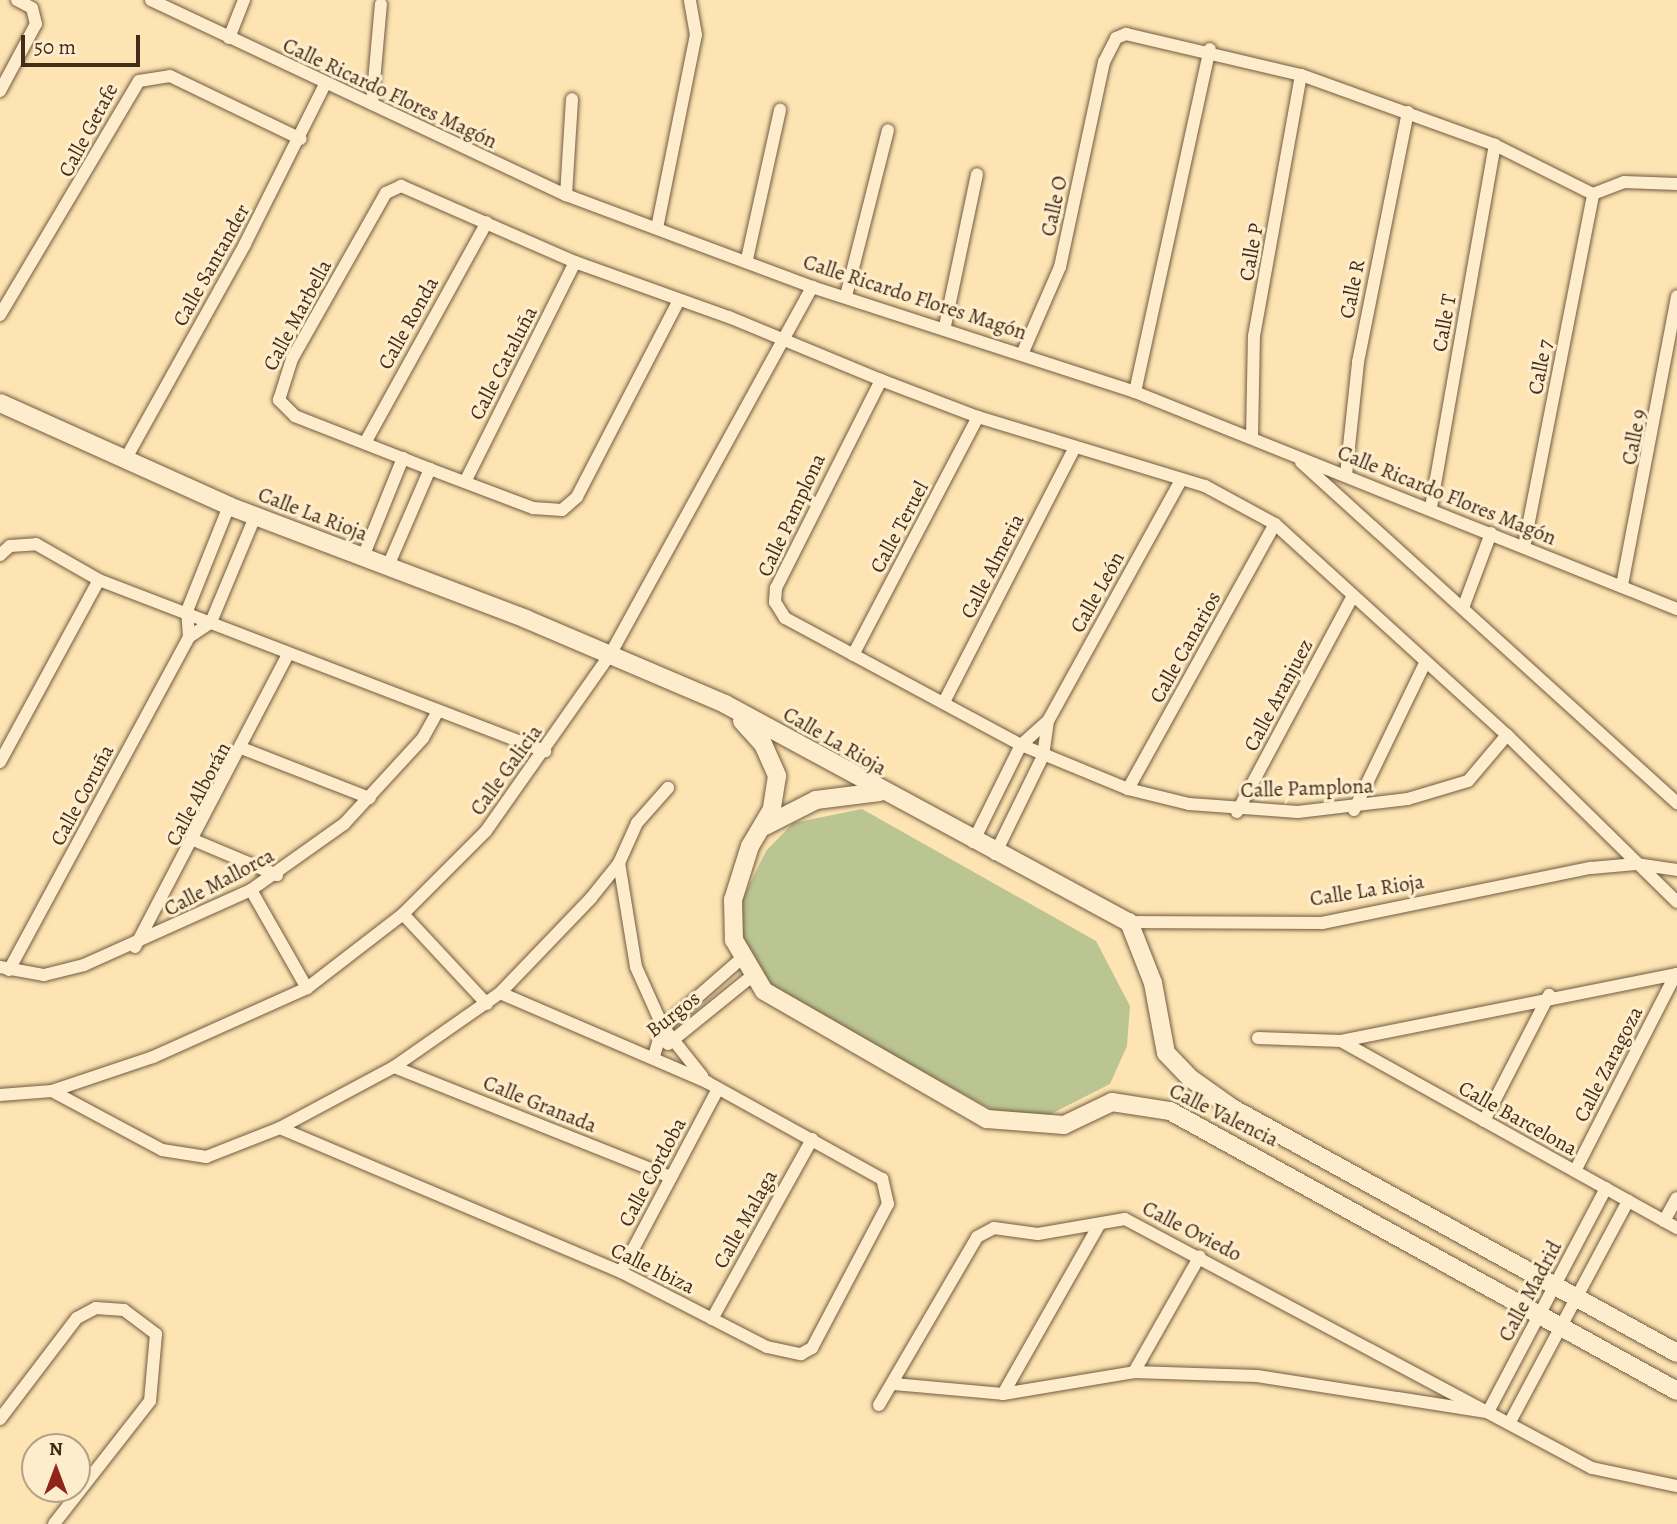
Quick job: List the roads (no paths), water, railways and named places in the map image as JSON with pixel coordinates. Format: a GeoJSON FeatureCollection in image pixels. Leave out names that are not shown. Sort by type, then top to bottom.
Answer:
{"type":"FeatureCollection","features":[{"type":"Feature","properties":{"kind":"street"},"geometry":{"type":"LineString","coordinates":[[0,91],[36,24],[32,8],[17,0]]}},
{"type":"Feature","properties":{"kind":"street","name":"Calle Ricardo Flores Magón"},"geometry":{"type":"LineString","coordinates":[[151,0],[566,195],[747,259],[812,287],[944,326],[1135,392],[1252,436],[1296,458],[1431,507],[1677,608]]}},
{"type":"Feature","properties":{"kind":"street"},"geometry":{"type":"LineString","coordinates":[[229,38],[244,0]]}},
{"type":"Feature","properties":{"kind":"street"},"geometry":{"type":"LineString","coordinates":[[657,228],[696,35],[690,0]]}},
{"type":"Feature","properties":{"kind":"street"},"geometry":{"type":"LineString","coordinates":[[372,104],[380,4]]}},
{"type":"Feature","properties":{"kind":"street","name":"Calle O"},"geometry":{"type":"LineString","coordinates":[[1023,352],[1060,267],[1104,62],[1116,38],[1126,34],[1210,48]]}},
{"type":"Feature","properties":{"kind":"street"},"geometry":{"type":"LineString","coordinates":[[1135,392],[1210,48],[1301,75],[1495,145],[1593,194],[1624,181],[1677,184]]}},
{"type":"Feature","properties":{"kind":"street","name":"Calle P"},"geometry":{"type":"LineString","coordinates":[[1252,436],[1254,336],[1301,75]]}},
{"type":"Feature","properties":{"kind":"street","name":"Calle Getafe"},"geometry":{"type":"LineString","coordinates":[[0,315],[139,81],[170,76],[301,139]]}},
{"type":"Feature","properties":{"kind":"street","name":"Calle Santander"},"geometry":{"type":"LineString","coordinates":[[125,460],[301,139],[325,84]]}},
{"type":"Feature","properties":{"kind":"street"},"geometry":{"type":"LineString","coordinates":[[566,195],[572,99]]}},
{"type":"Feature","properties":{"kind":"street"},"geometry":{"type":"LineString","coordinates":[[747,259],[780,110]]}},
{"type":"Feature","properties":{"kind":"street","name":"Calle R"},"geometry":{"type":"LineString","coordinates":[[1346,475],[1358,362],[1408,112]]}},
{"type":"Feature","properties":{"kind":"street"},"geometry":{"type":"LineString","coordinates":[[846,296],[888,130]]}},
{"type":"Feature","properties":{"kind":"street","name":"Calle T"},"geometry":{"type":"LineString","coordinates":[[1431,507],[1495,145]]}},
{"type":"Feature","properties":{"kind":"street"},"geometry":{"type":"LineString","coordinates":[[944,326],[977,174]]}},
{"type":"Feature","properties":{"kind":"street","name":"Calle Marbella"},"geometry":{"type":"LineString","coordinates":[[679,300],[570,505],[533,508],[430,469],[284,410],[279,391],[292,359],[393,188],[410,187],[575,262],[679,300],[783,339],[881,380]]}},
{"type":"Feature","properties":{"kind":"street","name":"Calle 7"},"geometry":{"type":"LineString","coordinates":[[1524,547],[1593,194]]}},
{"type":"Feature","properties":{"kind":"street","name":"Calle Ronda"},"geometry":{"type":"LineString","coordinates":[[365,443],[487,222]]}},
{"type":"Feature","properties":{"kind":"street","name":"Calle Cataluña"},"geometry":{"type":"LineString","coordinates":[[465,482],[575,262]]}},
{"type":"Feature","properties":{"kind":"street","name":"Calle Galicia"},"geometry":{"type":"LineString","coordinates":[[0,1095],[52,1091],[153,1056],[307,988],[403,914],[486,831],[545,751],[611,653],[812,287]]}},
{"type":"Feature","properties":{"kind":"street","name":"Calle 9"},"geometry":{"type":"LineString","coordinates":[[1622,584],[1677,296]]}},
{"type":"Feature","properties":{"kind":"street"},"geometry":{"type":"LineString","coordinates":[[881,380],[978,417],[1225,494],[1275,524],[1507,735],[1677,902]]}},
{"type":"Feature","properties":{"kind":"street","name":"Calle Pamplona"},"geometry":{"type":"LineString","coordinates":[[881,380],[779,576],[775,603],[785,618],[1043,756],[1128,789],[1237,812],[1354,810],[1468,780],[1507,735]]}},
{"type":"Feature","properties":{"kind":"street","name":"Calle La Rioja"},"geometry":{"type":"LineString","coordinates":[[0,403],[229,506],[611,653],[724,704],[879,792],[1129,922],[1322,923],[1636,864],[1677,870]]}},
{"type":"Feature","properties":{"kind":"street","name":"Calle Teruel"},"geometry":{"type":"LineString","coordinates":[[853,655],[978,417]]}},
{"type":"Feature","properties":{"kind":"street","name":"Calle Almeria"},"geometry":{"type":"LineString","coordinates":[[944,702],[1075,447]]}},
{"type":"Feature","properties":{"kind":"street"},"geometry":{"type":"LineString","coordinates":[[363,557],[403,458]]}},
{"type":"Feature","properties":{"kind":"street"},"geometry":{"type":"LineString","coordinates":[[1296,458],[1677,803]]}},
{"type":"Feature","properties":{"kind":"street"},"geometry":{"type":"LineString","coordinates":[[388,566],[430,469]]}},
{"type":"Feature","properties":{"kind":"street","name":"Calle León"},"geometry":{"type":"LineString","coordinates":[[973,842],[1021,745],[1048,721],[1180,482]]}},
{"type":"Feature","properties":{"kind":"street"},"geometry":{"type":"LineString","coordinates":[[189,638],[187,611],[229,506]]}},
{"type":"Feature","properties":{"kind":"street"},"geometry":{"type":"LineString","coordinates":[[211,622],[256,517]]}},
{"type":"Feature","properties":{"kind":"street","name":"Calle Canarios"},"geometry":{"type":"LineString","coordinates":[[1128,789],[1275,524]]}},
{"type":"Feature","properties":{"kind":"street"},"geometry":{"type":"LineString","coordinates":[[1463,608],[1491,533]]}},
{"type":"Feature","properties":{"kind":"street"},"geometry":{"type":"LineString","coordinates":[[0,555],[10,545],[36,544],[99,580],[187,611],[287,656],[545,751]]}},
{"type":"Feature","properties":{"kind":"street"},"geometry":{"type":"LineString","coordinates":[[0,762],[99,580]]}},
{"type":"Feature","properties":{"kind":"street","name":"Calle Aranjuez"},"geometry":{"type":"LineString","coordinates":[[1237,812],[1353,596]]}},
{"type":"Feature","properties":{"kind":"street","name":"Calle Coruña"},"geometry":{"type":"LineString","coordinates":[[4,969],[189,638],[211,622]]}},
{"type":"Feature","properties":{"kind":"street","name":"Calle Alborán"},"geometry":{"type":"LineString","coordinates":[[135,947],[196,841],[244,749],[287,656]]}},
{"type":"Feature","properties":{"kind":"street"},"geometry":{"type":"LineString","coordinates":[[1354,810],[1425,663]]}},
{"type":"Feature","properties":{"kind":"street","name":"Calle Valencia"},"geometry":{"type":"LineString","coordinates":[[724,704],[774,764],[775,797],[765,825],[737,881],[734,940],[741,959],[752,976],[792,1009],[987,1119],[1064,1125],[1112,1102],[1134,1101],[1219,1134],[1677,1391]]}},
{"type":"Feature","properties":{"kind":"street","name":"Calle Mallorca"},"geometry":{"type":"LineString","coordinates":[[4,969],[44,975],[135,947],[277,875],[370,798],[438,711]]}},
{"type":"Feature","properties":{"kind":"street","name":"Calle León"},"geometry":{"type":"LineString","coordinates":[[995,854],[1043,756],[1048,721]]}},
{"type":"Feature","properties":{"kind":"street"},"geometry":{"type":"LineString","coordinates":[[244,749],[370,798]]}},
{"type":"Feature","properties":{"kind":"street"},"geometry":{"type":"LineString","coordinates":[[52,1091],[162,1150],[206,1157],[280,1128],[394,1067],[500,993],[619,863],[637,823],[668,788]]}},
{"type":"Feature","properties":{"kind":"street"},"geometry":{"type":"LineString","coordinates":[[765,825],[816,800],[879,792]]}},
{"type":"Feature","properties":{"kind":"street"},"geometry":{"type":"LineString","coordinates":[[196,841],[277,875]]}},
{"type":"Feature","properties":{"kind":"street"},"geometry":{"type":"LineString","coordinates":[[619,863],[636,967],[663,1027],[707,1082]]}},
{"type":"Feature","properties":{"kind":"street"},"geometry":{"type":"LineString","coordinates":[[251,890],[307,988]]}},
{"type":"Feature","properties":{"kind":"street"},"geometry":{"type":"LineString","coordinates":[[403,914],[487,1004]]}},
{"type":"Feature","properties":{"kind":"street","name":"Calle Valencia"},"geometry":{"type":"LineString","coordinates":[[1129,922],[1153,983],[1166,1053],[1232,1108],[1677,1353]]}},
{"type":"Feature","properties":{"kind":"street","name":"Burgos"},"geometry":{"type":"LineString","coordinates":[[654,1056],[663,1027],[741,959]]}},
{"type":"Feature","properties":{"kind":"street","name":"Calle Barcelona"},"geometry":{"type":"LineString","coordinates":[[1258,1038],[1341,1041],[1549,995],[1676,974]]}},
{"type":"Feature","properties":{"kind":"street","name":"Calle Zaragoza"},"geometry":{"type":"LineString","coordinates":[[1575,1171],[1676,974]]}},
{"type":"Feature","properties":{"kind":"street","name":"Burgos"},"geometry":{"type":"LineString","coordinates":[[654,1056],[752,976]]}},
{"type":"Feature","properties":{"kind":"street"},"geometry":{"type":"LineString","coordinates":[[500,993],[654,1056],[707,1082]]}},
{"type":"Feature","properties":{"kind":"street"},"geometry":{"type":"LineString","coordinates":[[1484,1121],[1549,995]]}},
{"type":"Feature","properties":{"kind":"street","name":"Calle Barcelona"},"geometry":{"type":"LineString","coordinates":[[1341,1041],[1677,1228]]}},
{"type":"Feature","properties":{"kind":"street","name":"Calle Granada"},"geometry":{"type":"LineString","coordinates":[[394,1067],[671,1177]]}},
{"type":"Feature","properties":{"kind":"street","name":"Calle Ibiza"},"geometry":{"type":"LineString","coordinates":[[280,1128],[621,1272],[767,1347],[801,1354],[812,1348],[888,1203],[888,1187],[863,1166],[717,1091],[707,1082]]}},
{"type":"Feature","properties":{"kind":"street","name":"Calle Cordoba"},"geometry":{"type":"LineString","coordinates":[[621,1272],[717,1091]]}},
{"type":"Feature","properties":{"kind":"street"},"geometry":{"type":"LineString","coordinates":[[1219,1134],[1232,1108]]}},
{"type":"Feature","properties":{"kind":"street","name":"Calle Malaga"},"geometry":{"type":"LineString","coordinates":[[712,1319],[812,1139]]}},
{"type":"Feature","properties":{"kind":"street","name":"Calle Madrid"},"geometry":{"type":"LineString","coordinates":[[1488,1412],[1606,1188]]}},
{"type":"Feature","properties":{"kind":"street"},"geometry":{"type":"LineString","coordinates":[[1664,1221],[1677,1198]]}},
{"type":"Feature","properties":{"kind":"street","name":"Calle Madrid"},"geometry":{"type":"LineString","coordinates":[[1510,1422],[1628,1201]]}},
{"type":"Feature","properties":{"kind":"street","name":"Calle Oviedo"},"geometry":{"type":"LineString","coordinates":[[879,1405],[894,1384],[976,1237],[993,1227],[1038,1234],[1125,1219],[1200,1256],[1592,1468],[1677,1486]]}},
{"type":"Feature","properties":{"kind":"street"},"geometry":{"type":"LineString","coordinates":[[1003,1394],[1099,1225]]}},
{"type":"Feature","properties":{"kind":"street"},"geometry":{"type":"LineString","coordinates":[[1134,1372],[1200,1256]]}},
{"type":"Feature","properties":{"kind":"street"},"geometry":{"type":"LineString","coordinates":[[0,1419],[77,1318],[108,1306],[149,1325],[159,1348],[150,1401],[54,1524]]}},
{"type":"Feature","properties":{"kind":"street","name":"Calle Oviedo"},"geometry":{"type":"LineString","coordinates":[[894,1384],[1003,1394],[1134,1372],[1329,1383],[1488,1412]]}}]}
